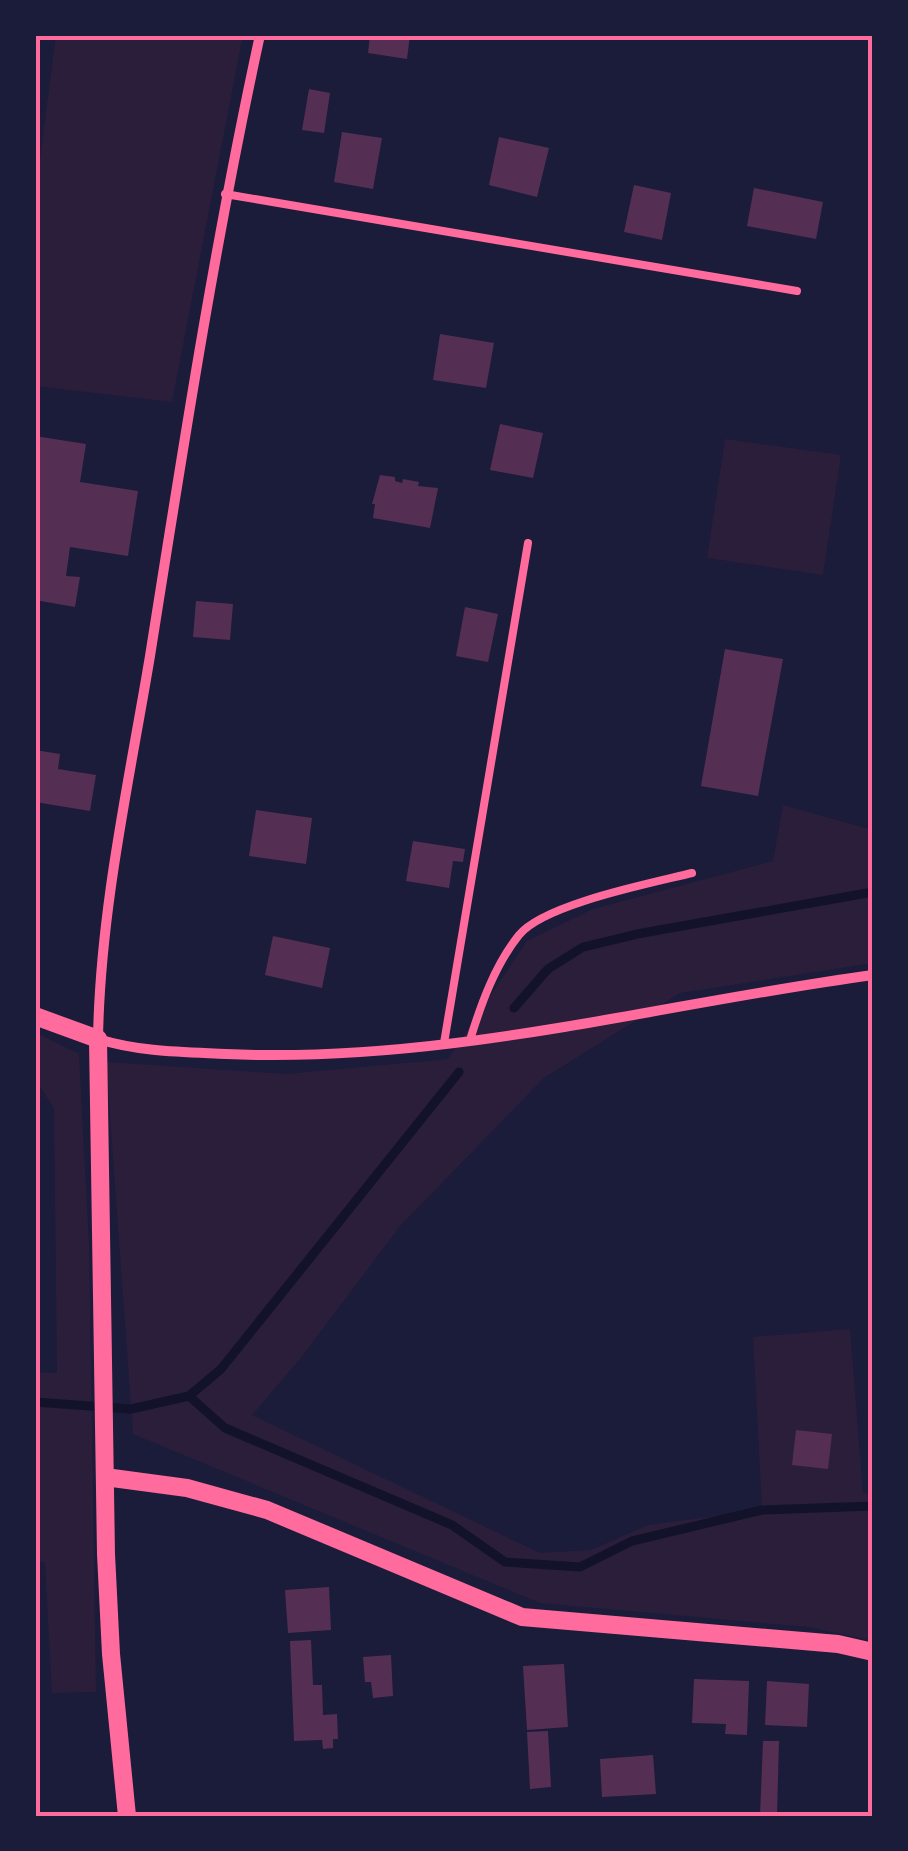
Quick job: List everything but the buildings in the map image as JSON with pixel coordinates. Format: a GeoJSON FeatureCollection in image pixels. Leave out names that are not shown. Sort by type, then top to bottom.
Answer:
{"type":"FeatureCollection","features":[{"type":"Feature","properties":{"kind":"street"},"geometry":{"type":"LineString","coordinates":[[127,1816],[110,1654],[100,985],[116,865],[226,194],[260,35]]}},
{"type":"Feature","properties":{"kind":"street"},"geometry":{"type":"LineString","coordinates":[[35,1016],[98,1040],[156,1050],[279,1056],[546,1032],[873,974]]}},
{"type":"Feature","properties":{"kind":"street"},"geometry":{"type":"LineString","coordinates":[[105,1477],[188,1488],[268,1510],[522,1617],[838,1644],[873,1652]]}},
{"type":"Feature","properties":{"kind":"lane"},"geometry":{"type":"LineString","coordinates":[[226,194],[797,291]]}},
{"type":"Feature","properties":{"kind":"lane"},"geometry":{"type":"LineString","coordinates":[[444,1042],[528,543]]}},
{"type":"Feature","properties":{"kind":"lane"},"geometry":{"type":"LineString","coordinates":[[470,1040],[479,1010],[521,932],[575,903],[692,873]]}},
{"type":"Feature","properties":{"kind":"shaded area"},"geometry":{"type":"Polygon","coordinates":[[[56,35],[243,35],[172,402],[35,386],[35,196],[56,35]]]}},
{"type":"Feature","properties":{"kind":"shaded area"},"geometry":{"type":"Polygon","coordinates":[[[725,439],[841,455],[823,575],[707,558],[725,439]]]}},
{"type":"Feature","properties":{"kind":"shaded area"},"geometry":{"type":"Polygon","coordinates":[[[783,805],[873,830],[873,963],[680,993],[544,1078],[401,1225],[300,1359],[252,1415],[540,1553],[591,1550],[648,1525],[762,1510],[753,1337],[850,1329],[863,1493],[873,1494],[873,1641],[808,1627],[540,1603],[133,1434],[106,1062],[286,1074],[448,1059],[527,941],[593,909],[773,861],[783,805]]]}},
{"type":"Feature","properties":{"kind":"shaded area"},"geometry":{"type":"Polygon","coordinates":[[[35,1032],[79,1054],[89,1245],[96,1692],[52,1693],[45,1563],[35,1560],[35,1372],[57,1373],[54,1108],[35,1079],[35,1032]]]}},
{"type":"Feature","properties":{"kind":"waterway"},"geometry":{"type":"LineString","coordinates":[[514,1008],[548,969],[583,947],[873,892]]}},
{"type":"Feature","properties":{"kind":"waterway"},"geometry":{"type":"LineString","coordinates":[[35,1402],[131,1409],[189,1396],[221,1369],[459,1072]]}},
{"type":"Feature","properties":{"kind":"waterway"},"geometry":{"type":"LineString","coordinates":[[189,1396],[225,1428],[452,1525],[505,1562],[580,1567],[632,1541],[762,1510],[873,1506]]}}]}
